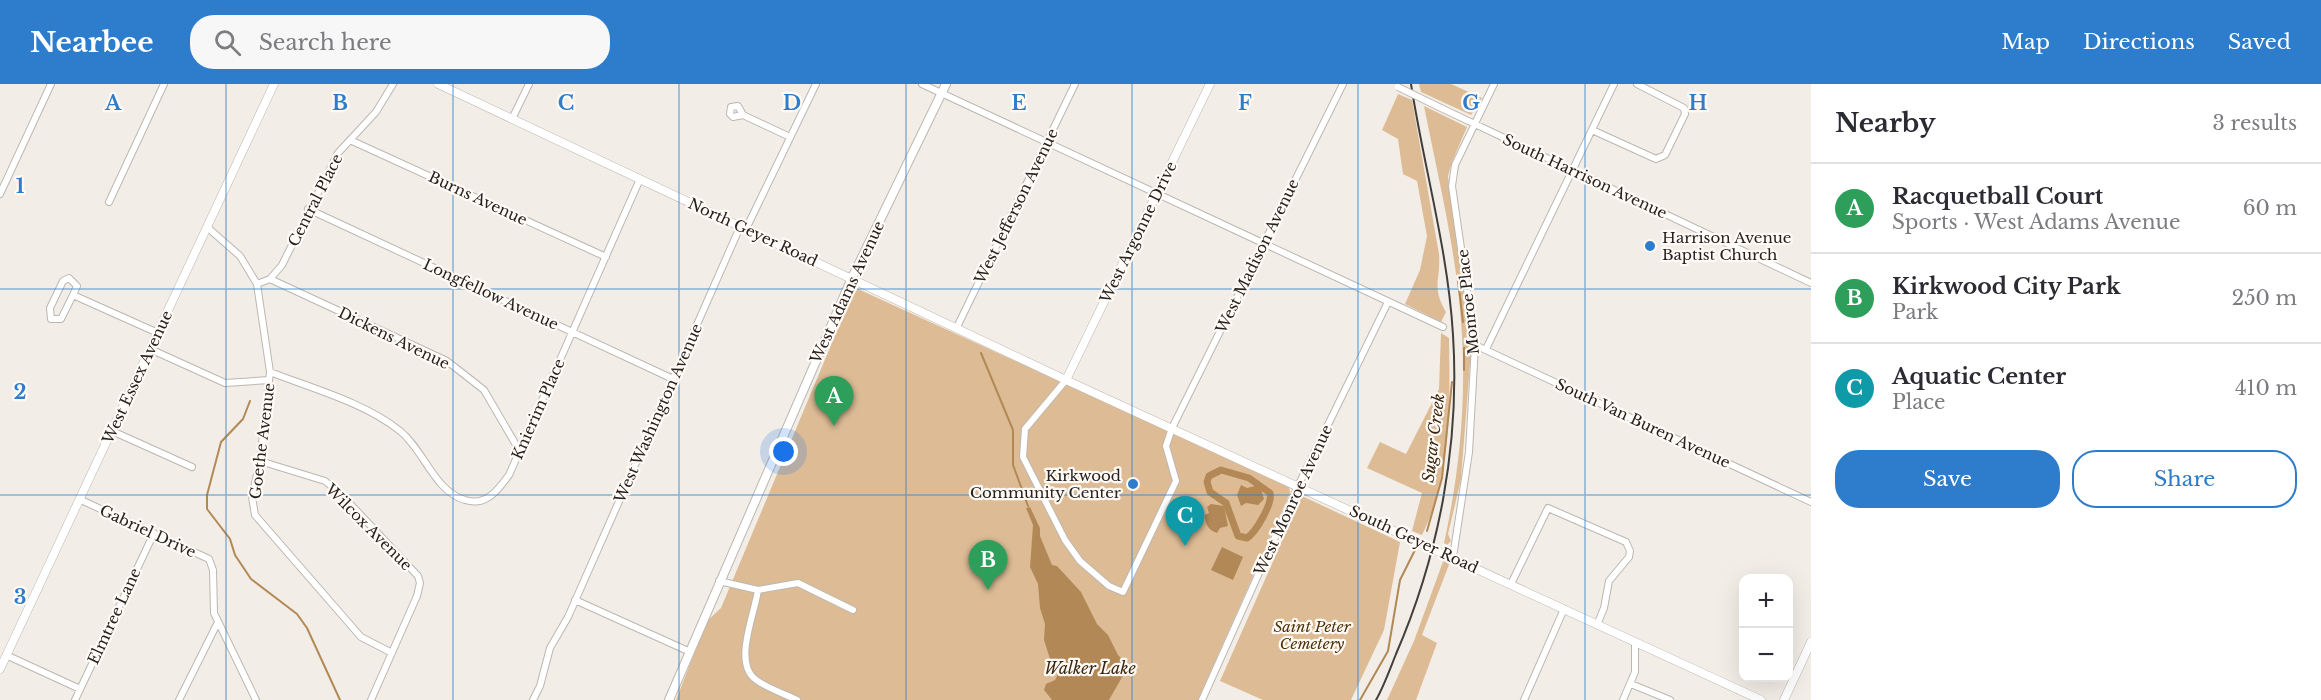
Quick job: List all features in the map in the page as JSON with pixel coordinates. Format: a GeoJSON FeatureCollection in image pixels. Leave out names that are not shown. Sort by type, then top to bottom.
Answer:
{"type":"FeatureCollection","features":[{"type":"Feature","properties":{"kind":"main road","name":"West Adams Avenue"},"geometry":{"type":"LineString","coordinates":[[669,700],[718,581],[852,278],[946,84]]}},
{"type":"Feature","properties":{"kind":"street"},"geometry":{"type":"LineString","coordinates":[[0,194],[51,84]]}},
{"type":"Feature","properties":{"kind":"street"},"geometry":{"type":"LineString","coordinates":[[109,202],[164,84]]}},
{"type":"Feature","properties":{"kind":"street","name":"West Essex Avenue"},"geometry":{"type":"LineString","coordinates":[[0,669],[274,84]]}},
{"type":"Feature","properties":{"kind":"street","name":"Central Place"},"geometry":{"type":"LineString","coordinates":[[270,279],[282,265],[308,208],[338,153],[376,112],[393,84]]}},
{"type":"Feature","properties":{"kind":"street","name":"North Geyer Road"},"geometry":{"type":"LineString","coordinates":[[438,84],[1066,380]]}},
{"type":"Feature","properties":{"kind":"street"},"geometry":{"type":"LineString","coordinates":[[512,119],[529,84]]}},
{"type":"Feature","properties":{"kind":"street","name":"West Washington Avenue"},"geometry":{"type":"LineString","coordinates":[[533,700],[540,687],[550,648],[575,600],[673,379],[743,228],[816,84]]}},
{"type":"Feature","properties":{"kind":"street"},"geometry":{"type":"LineString","coordinates":[[922,84],[1443,327]]}},
{"type":"Feature","properties":{"kind":"street","name":"West Jefferson Avenue"},"geometry":{"type":"LineString","coordinates":[[957,327],[1075,84]]}},
{"type":"Feature","properties":{"kind":"street","name":"West Argonne Drive"},"geometry":{"type":"LineString","coordinates":[[1066,380],[1210,84]]}},
{"type":"Feature","properties":{"kind":"street","name":"West Madison Avenue"},"geometry":{"type":"LineString","coordinates":[[1172,428],[1343,84]]}},
{"type":"Feature","properties":{"kind":"street"},"geometry":{"type":"LineString","coordinates":[[1475,124],[1494,84]]}},
{"type":"Feature","properties":{"kind":"street"},"geometry":{"type":"LineString","coordinates":[[1486,350],[1614,84]]}},
{"type":"Feature","properties":{"kind":"street"},"geometry":{"type":"LineString","coordinates":[[1592,130],[1656,159],[1665,155],[1684,114],[1684,108],[1636,84]]}},
{"type":"Feature","properties":{"kind":"street","name":"South Harrison Avenue"},"geometry":{"type":"LineString","coordinates":[[1395,86],[1811,283]]}},
{"type":"Feature","properties":{"kind":"street"},"geometry":{"type":"LineString","coordinates":[[743,115],[790,138]]}},
{"type":"Feature","properties":{"kind":"street","name":"Monroe Place"},"geometry":{"type":"LineString","coordinates":[[1453,557],[1469,452],[1476,345],[1452,186],[1455,165],[1475,124]]}},
{"type":"Feature","properties":{"kind":"street","name":"Burns Avenue"},"geometry":{"type":"LineString","coordinates":[[350,140],[606,257]]}},
{"type":"Feature","properties":{"kind":"street","name":"Knierim Place"},"geometry":{"type":"LineString","coordinates":[[270,372],[367,412],[401,432],[450,494],[473,502],[494,495],[509,475],[640,179]]}},
{"type":"Feature","properties":{"kind":"street","name":"Longfellow Avenue"},"geometry":{"type":"LineString","coordinates":[[308,208],[673,379]]}},
{"type":"Feature","properties":{"kind":"street","name":"Goethe Avenue"},"geometry":{"type":"LineString","coordinates":[[207,227],[240,256],[257,284],[270,372],[260,461],[252,497],[255,514],[361,638],[392,653]]}},
{"type":"Feature","properties":{"kind":"street"},"geometry":{"type":"LineString","coordinates":[[69,278],[76,282],[73,296],[61,319],[51,319],[50,308],[65,279],[69,278]]}},
{"type":"Feature","properties":{"kind":"street"},"geometry":{"type":"LineString","coordinates":[[257,284],[270,279]]}},
{"type":"Feature","properties":{"kind":"street","name":"Dickens Avenue"},"geometry":{"type":"LineString","coordinates":[[270,279],[447,362],[484,390],[519,450]]}},
{"type":"Feature","properties":{"kind":"street"},"geometry":{"type":"LineString","coordinates":[[73,296],[158,333]]}},
{"type":"Feature","properties":{"kind":"street","name":"West Monroe Avenue"},"geometry":{"type":"LineString","coordinates":[[1202,700],[1298,486],[1389,302]]}},
{"type":"Feature","properties":{"kind":"street","name":"South Van Buren Avenue"},"geometry":{"type":"LineString","coordinates":[[1476,345],[1810,499]]}},
{"type":"Feature","properties":{"kind":"street"},"geometry":{"type":"LineString","coordinates":[[150,349],[225,383],[269,380]]}},
{"type":"Feature","properties":{"kind":"street"},"geometry":{"type":"LineString","coordinates":[[1066,380],[1025,429],[1023,457],[1065,540],[1089,571],[1110,586],[1124,592],[1176,481],[1166,446],[1172,428]]}},
{"type":"Feature","properties":{"kind":"street","name":"South Geyer Road"},"geometry":{"type":"LineString","coordinates":[[1066,380],[1761,700]]}},
{"type":"Feature","properties":{"kind":"street"},"geometry":{"type":"LineString","coordinates":[[112,431],[192,467]]}},
{"type":"Feature","properties":{"kind":"street","name":"Wilcox Avenue"},"geometry":{"type":"LineString","coordinates":[[260,461],[325,481],[340,493],[418,576],[420,583],[417,597],[371,700]]}},
{"type":"Feature","properties":{"kind":"street","name":"Gabriel Drive"},"geometry":{"type":"LineString","coordinates":[[81,500],[209,559],[213,570],[214,613],[256,700]]}},
{"type":"Feature","properties":{"kind":"street"},"geometry":{"type":"LineString","coordinates":[[1510,584],[1548,508],[1626,542],[1630,551],[1627,560],[1609,581],[1604,608],[1597,625]]}},
{"type":"Feature","properties":{"kind":"street","name":"Elmtree Lane"},"geometry":{"type":"LineString","coordinates":[[75,700],[154,533]]}},
{"type":"Feature","properties":{"kind":"street"},"geometry":{"type":"LineString","coordinates":[[718,581],[758,590],[798,583],[853,610]]}},
{"type":"Feature","properties":{"kind":"street"},"geometry":{"type":"LineString","coordinates":[[758,590],[744,654],[746,669],[754,679],[796,700]]}},
{"type":"Feature","properties":{"kind":"street"},"geometry":{"type":"LineString","coordinates":[[575,600],[688,651]]}},
{"type":"Feature","properties":{"kind":"street"},"geometry":{"type":"LineString","coordinates":[[1524,700],[1564,609]]}},
{"type":"Feature","properties":{"kind":"street"},"geometry":{"type":"LineString","coordinates":[[179,700],[218,622]]}},
{"type":"Feature","properties":{"kind":"street"},"geometry":{"type":"LineString","coordinates":[[1623,700],[1631,684],[1636,662],[1635,642]]}},
{"type":"Feature","properties":{"kind":"street"},"geometry":{"type":"LineString","coordinates":[[1784,700],[1811,642]]}},
{"type":"Feature","properties":{"kind":"street"},"geometry":{"type":"LineString","coordinates":[[6,655],[81,689]]}},
{"type":"Feature","properties":{"kind":"street"},"geometry":{"type":"LineString","coordinates":[[1631,684],[1670,700]]}},
{"type":"Feature","properties":{"kind":"green space"},"geometry":{"type":"Polygon","coordinates":[[[1419,84],[1451,84],[1482,98],[1471,115],[1421,92],[1419,84]]]}},
{"type":"Feature","properties":{"kind":"green space"},"geometry":{"type":"Polygon","coordinates":[[[1398,94],[1412,100],[1439,254],[1438,289],[1446,312],[1441,322],[1405,304],[1420,270],[1427,236],[1417,181],[1403,174],[1398,139],[1382,130],[1398,94]]]}},
{"type":"Feature","properties":{"kind":"green space"},"geometry":{"type":"Polygon","coordinates":[[[1424,106],[1467,127],[1448,176],[1471,350],[1461,479],[1448,534],[1451,541],[1447,545],[1444,543],[1450,516],[1461,433],[1463,350],[1459,295],[1451,240],[1424,106]]]}},
{"type":"Feature","properties":{"kind":"green space"},"geometry":{"type":"Polygon","coordinates":[[[858,289],[1289,486],[1290,493],[1198,700],[676,700],[707,621],[721,608],[852,295],[858,289]]]}},
{"type":"Feature","properties":{"kind":"green space"},"geometry":{"type":"Polygon","coordinates":[[[1441,333],[1449,338],[1447,439],[1439,488],[1422,535],[1412,531],[1422,493],[1367,468],[1380,442],[1406,454],[1439,389],[1441,333]]]}},
{"type":"Feature","properties":{"kind":"green space","name":"Saint Peter Cemetery"},"geometry":{"type":"Polygon","coordinates":[[[1302,496],[1400,542],[1384,630],[1351,700],[1263,700],[1220,681],[1302,496]]]}},
{"type":"Feature","properties":{"kind":"green space"},"geometry":{"type":"Polygon","coordinates":[[[1444,559],[1450,562],[1422,635],[1437,643],[1416,700],[1387,700],[1414,641],[1444,559]]]}},
{"type":"Feature","properties":{"kind":"water"},"geometry":{"type":"Polygon","coordinates":[[[1241,485],[1261,489],[1264,499],[1258,505],[1246,503],[1241,506],[1237,495],[1241,485]]]}},
{"type":"Feature","properties":{"kind":"water"},"geometry":{"type":"Polygon","coordinates":[[[1211,504],[1224,506],[1228,526],[1220,528],[1217,533],[1209,528],[1206,521],[1205,515],[1209,513],[1207,507],[1211,504]]]}},
{"type":"Feature","properties":{"kind":"water","name":"Walker Lake"},"geometry":{"type":"Polygon","coordinates":[[[1030,507],[1040,528],[1040,536],[1052,565],[1057,566],[1081,592],[1097,624],[1108,635],[1118,655],[1126,663],[1125,672],[1109,700],[1052,700],[1044,690],[1046,684],[1055,680],[1059,672],[1057,663],[1050,659],[1044,640],[1045,624],[1040,608],[1038,584],[1030,567],[1033,525],[1026,508],[1030,507]]]}},
{"type":"Feature","properties":{"kind":"water"},"geometry":{"type":"Polygon","coordinates":[[[1222,547],[1243,557],[1233,580],[1211,570],[1222,547]]]}},
{"type":"Feature","properties":{"kind":"waterway","name":"Sugar Creek"},"geometry":{"type":"LineString","coordinates":[[1458,279],[1463,322]]}},
{"type":"Feature","properties":{"kind":"waterway","name":"Sugar Creek"},"geometry":{"type":"LineString","coordinates":[[1464,348],[1464,370]]}},
{"type":"Feature","properties":{"kind":"waterway"},"geometry":{"type":"LineString","coordinates":[[981,353],[1013,430],[1013,465],[1028,506]]}},
{"type":"Feature","properties":{"kind":"waterway","name":"Sugar Creek"},"geometry":{"type":"LineString","coordinates":[[1427,531],[1442,478],[1452,382]]}},
{"type":"Feature","properties":{"kind":"waterway"},"geometry":{"type":"LineString","coordinates":[[250,401],[243,419],[221,442],[207,495],[207,509],[230,539],[235,555],[251,579],[297,614],[307,628],[340,700]]}},
{"type":"Feature","properties":{"kind":"waterway"},"geometry":{"type":"LineString","coordinates":[[1221,470],[1249,478],[1270,493],[1269,503],[1263,517],[1247,538],[1238,536],[1226,503],[1210,492],[1207,482],[1209,476],[1221,470]]}},
{"type":"Feature","properties":{"kind":"waterway","name":"Sugar Creek"},"geometry":{"type":"LineString","coordinates":[[1360,700],[1388,651],[1400,580],[1415,550]]}},
{"type":"Feature","properties":{"kind":"railway"},"geometry":{"type":"LineString","coordinates":[[1376,700],[1411,616],[1435,538],[1449,458],[1453,417],[1453,335],[1450,303],[1441,240],[1411,84]]}},
{"type":"Feature","properties":{"kind":"place","name":"Harrison Avenue Baptist Church"},"geometry":{"type":"Point","coordinates":[1650,246]}},
{"type":"Feature","properties":{"kind":"place","name":"Racquetball Court"},"geometry":{"type":"Point","coordinates":[834,426]}},
{"type":"Feature","properties":{"kind":"place","name":"Kirkwood Community Center"},"geometry":{"type":"Point","coordinates":[1133,484]}},
{"type":"Feature","properties":{"kind":"place","name":"Aquatic Center"},"geometry":{"type":"Point","coordinates":[1185,546]}},
{"type":"Feature","properties":{"kind":"place","name":"Kirkwood City Park"},"geometry":{"type":"Point","coordinates":[988,590]}}]}
